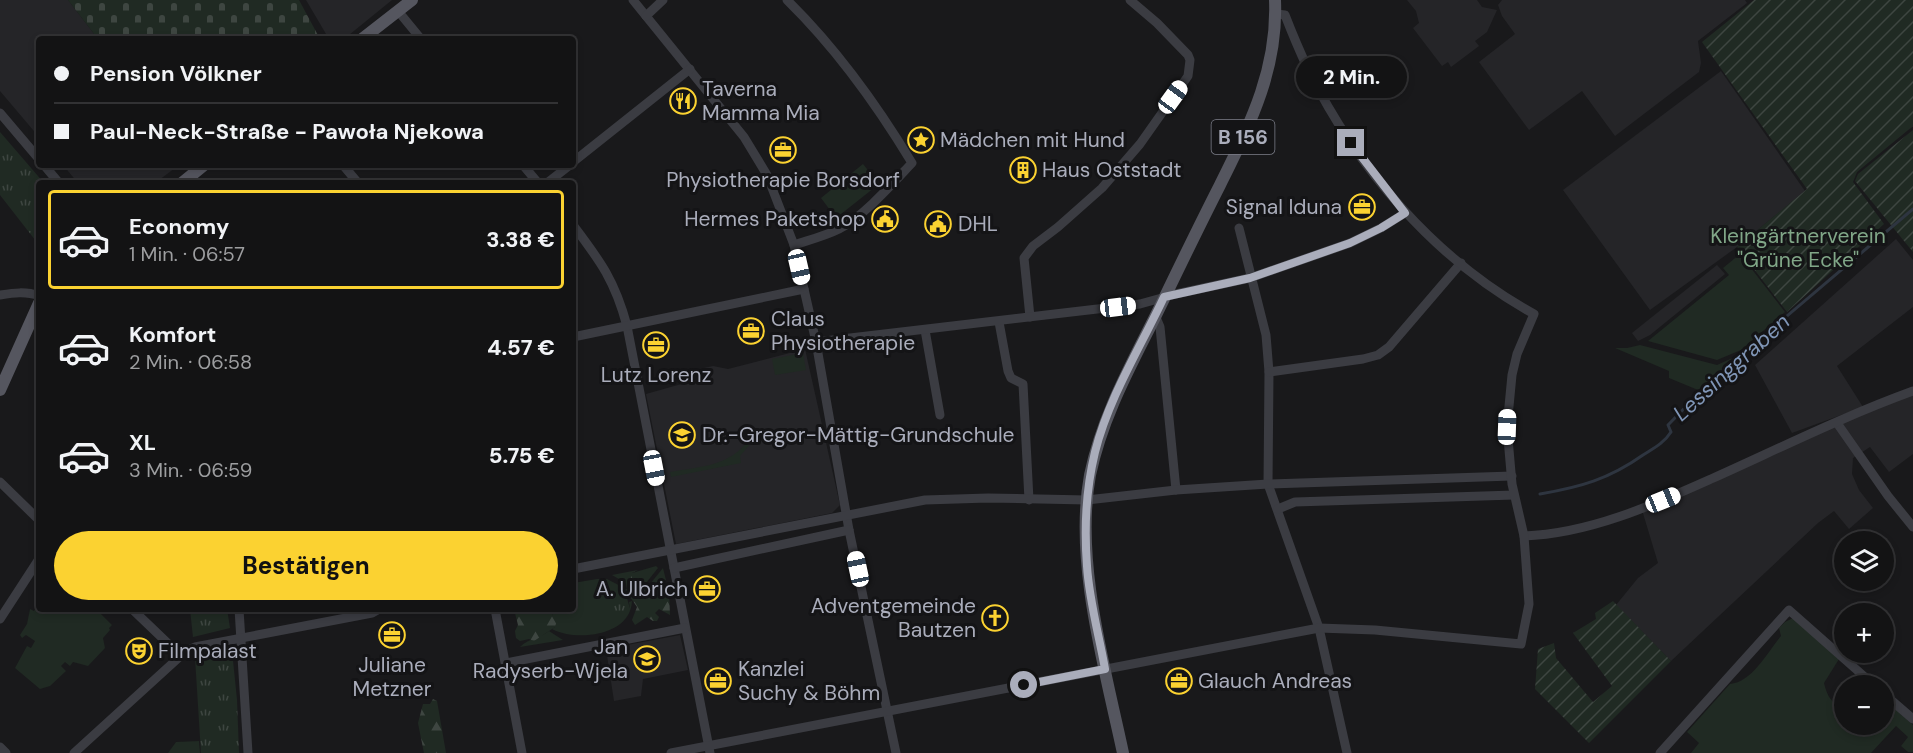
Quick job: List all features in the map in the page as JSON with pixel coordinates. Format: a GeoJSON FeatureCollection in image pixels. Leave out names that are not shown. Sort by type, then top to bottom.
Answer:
{"type":"FeatureCollection","features":[{"type":"Feature","properties":{"kind":"main road"},"geometry":{"type":"LineString","coordinates":[[366,36],[412,0]]}},
{"type":"Feature","properties":{"kind":"main road","name":"B 156"},"geometry":{"type":"LineString","coordinates":[[1123,753],[1087,568],[1087,500],[1096,450],[1114,398],[1256,110],[1272,57],[1275,0]]}},
{"type":"Feature","properties":{"kind":"main road"},"geometry":{"type":"LineString","coordinates":[[186,180],[200,168]]}},
{"type":"Feature","properties":{"kind":"main road"},"geometry":{"type":"LineString","coordinates":[[3,381],[36,309]]}},
{"type":"Feature","properties":{"kind":"street"},"geometry":{"type":"LineString","coordinates":[[633,0],[744,137],[767,175],[795,245],[816,342],[846,516],[896,753]]}},
{"type":"Feature","properties":{"kind":"street"},"geometry":{"type":"LineString","coordinates":[[646,16],[663,0]]}},
{"type":"Feature","properties":{"kind":"street"},"geometry":{"type":"LineString","coordinates":[[787,0],[807,19],[849,71],[888,124],[912,163],[857,217],[841,228],[795,245]]}},
{"type":"Feature","properties":{"kind":"street"},"geometry":{"type":"LineString","coordinates":[[1030,317],[1023,258],[1033,246],[1101,188],[1140,144],[1188,76],[1190,60],[1188,55],[1157,23],[1130,0]]}},
{"type":"Feature","properties":{"kind":"street"},"geometry":{"type":"LineString","coordinates":[[398,11],[418,36]]}},
{"type":"Feature","properties":{"kind":"street"},"geometry":{"type":"LineString","coordinates":[[671,753],[709,749],[887,711],[1318,628],[1375,630],[1521,644],[1529,604],[1524,536],[1514,495],[1507,427],[1508,398],[1517,354],[1534,314],[1499,293],[1405,213],[1351,143],[1309,70],[1285,15],[1276,14]]}},
{"type":"Feature","properties":{"kind":"street"},"geometry":{"type":"LineString","coordinates":[[576,160],[690,69]]}},
{"type":"Feature","properties":{"kind":"street"},"geometry":{"type":"LineString","coordinates":[[0,113],[36,155]]}},
{"type":"Feature","properties":{"kind":"street"},"geometry":{"type":"LineString","coordinates":[[46,168],[56,180]]}},
{"type":"Feature","properties":{"kind":"street"},"geometry":{"type":"LineString","coordinates":[[346,168],[356,180]]}},
{"type":"Feature","properties":{"kind":"street"},"geometry":{"type":"LineString","coordinates":[[526,168],[536,180]]}},
{"type":"Feature","properties":{"kind":"street"},"geometry":{"type":"LineString","coordinates":[[551,180],[566,168]]}},
{"type":"Feature","properties":{"kind":"street"},"geometry":{"type":"LineString","coordinates":[[816,342],[1140,304],[1250,278],[1350,243],[1405,213]]}},
{"type":"Feature","properties":{"kind":"street"},"geometry":{"type":"LineString","coordinates":[[1239,228],[1266,336],[1269,372],[1268,484],[1318,628],[1347,753]]}},
{"type":"Feature","properties":{"kind":"street"},"geometry":{"type":"LineString","coordinates":[[576,229],[607,272],[620,299],[627,326],[709,749]]}},
{"type":"Feature","properties":{"kind":"street"},"geometry":{"type":"LineString","coordinates":[[1269,372],[1378,355],[1389,347],[1461,263]]}},
{"type":"Feature","properties":{"kind":"street"},"geometry":{"type":"LineString","coordinates":[[576,336],[804,289]]}},
{"type":"Feature","properties":{"kind":"street"},"geometry":{"type":"LineString","coordinates":[[0,295],[15,293],[36,295]]}},
{"type":"Feature","properties":{"kind":"street"},"geometry":{"type":"LineString","coordinates":[[1155,315],[1160,327],[1176,490]]}},
{"type":"Feature","properties":{"kind":"street"},"geometry":{"type":"LineString","coordinates":[[999,322],[1008,371],[1011,378],[1023,384],[1029,500]]}},
{"type":"Feature","properties":{"kind":"street"},"geometry":{"type":"LineString","coordinates":[[925,330],[940,415]]}},
{"type":"Feature","properties":{"kind":"street"},"geometry":{"type":"LineString","coordinates":[[1524,536],[1557,533],[1632,511],[1913,391]]}},
{"type":"Feature","properties":{"kind":"street"},"geometry":{"type":"LineString","coordinates":[[1837,423],[1888,496],[1913,527]]}},
{"type":"Feature","properties":{"kind":"street"},"geometry":{"type":"LineString","coordinates":[[576,568],[925,500],[965,498],[1087,500],[1176,490],[1268,484],[1512,476]]}},
{"type":"Feature","properties":{"kind":"street"},"geometry":{"type":"LineString","coordinates":[[0,482],[36,517]]}},
{"type":"Feature","properties":{"kind":"street"},"geometry":{"type":"LineString","coordinates":[[1278,509],[1295,502],[1514,495]]}},
{"type":"Feature","properties":{"kind":"street"},"geometry":{"type":"LineString","coordinates":[[674,568],[849,530]]}},
{"type":"Feature","properties":{"kind":"street"},"geometry":{"type":"LineString","coordinates":[[0,619],[36,563]]}},
{"type":"Feature","properties":{"kind":"street"},"geometry":{"type":"LineString","coordinates":[[1660,753],[1789,610],[1863,675]]}},
{"type":"Feature","properties":{"kind":"street"},"geometry":{"type":"LineString","coordinates":[[135,612],[180,655]]}},
{"type":"Feature","properties":{"kind":"street"},"geometry":{"type":"LineString","coordinates":[[239,612],[248,753]]}},
{"type":"Feature","properties":{"kind":"street"},"geometry":{"type":"LineString","coordinates":[[74,753],[180,655],[195,647],[374,612]]}},
{"type":"Feature","properties":{"kind":"street"},"geometry":{"type":"LineString","coordinates":[[496,612],[522,753]]}},
{"type":"Feature","properties":{"kind":"street"},"geometry":{"type":"LineString","coordinates":[[506,663],[685,628]]}},
{"type":"Feature","properties":{"kind":"street"},"geometry":{"type":"LineString","coordinates":[[1894,703],[1913,719]]}},
{"type":"Feature","properties":{"kind":"street"},"geometry":{"type":"LineString","coordinates":[[0,747],[6,753]]}},
{"type":"Feature","properties":{"kind":"shaded area"},"geometry":{"type":"Polygon","coordinates":[[[0,0],[68,0],[96,36],[36,36],[36,133],[0,91],[0,0]]]}},
{"type":"Feature","properties":{"kind":"shaded area"},"geometry":{"type":"Polygon","coordinates":[[[306,0],[392,0],[348,36],[327,36],[306,0]]]}},
{"type":"Feature","properties":{"kind":"shaded area"},"geometry":{"type":"Polygon","coordinates":[[[1407,0],[1477,0],[1482,7],[1497,10],[1487,32],[1475,41],[1479,46],[1451,67],[1448,62],[1442,66],[1413,28],[1419,23],[1416,11],[1407,0]]]}},
{"type":"Feature","properties":{"kind":"shaded area"},"geometry":{"type":"Polygon","coordinates":[[[1502,0],[1745,0],[1747,3],[1698,41],[1701,63],[1699,72],[1615,136],[1582,91],[1529,130],[1479,62],[1515,34],[1502,16],[1498,5],[1502,0]]]}},
{"type":"Feature","properties":{"kind":"shaded area"},"geometry":{"type":"Polygon","coordinates":[[[1721,71],[1805,191],[1737,247],[1650,310],[1563,190],[1721,71]]]}},
{"type":"Feature","properties":{"kind":"shaded area"},"geometry":{"type":"Polygon","coordinates":[[[66,168],[175,168],[159,180],[76,180],[66,168]]]}},
{"type":"Feature","properties":{"kind":"shaded area"},"geometry":{"type":"Polygon","coordinates":[[[1896,239],[1913,260],[1913,307],[1837,366],[1863,407],[1792,433],[1755,365],[1896,239]]]}},
{"type":"Feature","properties":{"kind":"shaded area"},"geometry":{"type":"Polygon","coordinates":[[[1717,265],[1725,274],[1650,335],[1638,341],[1632,333],[1717,265]]]}},
{"type":"Feature","properties":{"kind":"shaded area"},"geometry":{"type":"Polygon","coordinates":[[[805,349],[840,505],[832,513],[676,544],[646,394],[685,383],[695,370],[713,366],[728,369],[805,349]]]}},
{"type":"Feature","properties":{"kind":"shaded area"},"geometry":{"type":"Polygon","coordinates":[[[1913,392],[1913,454],[1889,472],[1870,447],[1853,458],[1852,474],[1859,490],[1873,508],[1849,529],[1834,511],[1818,523],[1671,661],[1616,605],[1638,578],[1658,563],[1642,510],[1913,392]]]}},
{"type":"Feature","properties":{"kind":"shaded area","name":"Jan Radyserb-Wjela"},"geometry":{"type":"Polygon","coordinates":[[[680,635],[688,670],[643,679],[641,696],[614,701],[606,649],[680,635]]]}},
{"type":"Feature","properties":{"kind":"green space"},"geometry":{"type":"Polygon","coordinates":[[[68,0],[299,0],[318,36],[96,36],[68,0]]]}},
{"type":"Feature","properties":{"kind":"green space","name":"Kleingärtnerverein \"Grüne Ecke\""},"geometry":{"type":"Polygon","coordinates":[[[1754,0],[1913,0],[1913,126],[1857,172],[1853,182],[1884,224],[1787,312],[1737,247],[1807,189],[1702,42],[1754,0]]]}},
{"type":"Feature","properties":{"kind":"green space"},"geometry":{"type":"Polygon","coordinates":[[[1913,130],[1913,252],[1855,181],[1858,174],[1913,130]]]}},
{"type":"Feature","properties":{"kind":"green space"},"geometry":{"type":"Polygon","coordinates":[[[0,132],[41,180],[36,180],[36,241],[0,195],[0,132]]]}},
{"type":"Feature","properties":{"kind":"green space"},"geometry":{"type":"Polygon","coordinates":[[[863,164],[879,184],[836,218],[821,198],[863,164]]]}},
{"type":"Feature","properties":{"kind":"green space"},"geometry":{"type":"Polygon","coordinates":[[[1740,254],[1785,312],[1741,350],[1717,360],[1648,341],[1729,275],[1723,268],[1740,254]]]}},
{"type":"Feature","properties":{"kind":"green space"},"geometry":{"type":"Polygon","coordinates":[[[1640,345],[1717,365],[1739,355],[1698,390],[1669,378],[1669,371],[1615,348],[1640,345]]]}},
{"type":"Feature","properties":{"kind":"green space"},"geometry":{"type":"Polygon","coordinates":[[[803,353],[806,370],[775,375],[772,359],[803,353]]]}},
{"type":"Feature","properties":{"kind":"green space"},"geometry":{"type":"Polygon","coordinates":[[[750,439],[753,441],[740,456],[741,463],[671,477],[670,472],[724,460],[742,448],[750,439]]]}},
{"type":"Feature","properties":{"kind":"green space"},"geometry":{"type":"Polygon","coordinates":[[[656,566],[658,568],[646,583],[642,584],[632,579],[632,573],[656,566]]]}},
{"type":"Feature","properties":{"kind":"green space"},"geometry":{"type":"Polygon","coordinates":[[[663,568],[666,580],[663,581],[664,586],[668,586],[669,591],[654,596],[650,595],[650,584],[663,568]]]}},
{"type":"Feature","properties":{"kind":"green space"},"geometry":{"type":"Polygon","coordinates":[[[638,570],[632,573],[632,579],[650,586],[650,595],[654,596],[659,591],[663,593],[669,591],[670,615],[659,609],[655,613],[659,617],[657,621],[647,617],[635,625],[632,620],[637,607],[628,594],[626,583],[612,575],[638,570]]]}},
{"type":"Feature","properties":{"kind":"green space"},"geometry":{"type":"Polygon","coordinates":[[[607,579],[628,590],[625,591],[620,587],[630,609],[629,613],[613,629],[601,633],[574,635],[562,633],[552,629],[555,627],[554,612],[576,612],[576,582],[607,579]]]}},
{"type":"Feature","properties":{"kind":"green space"},"geometry":{"type":"Polygon","coordinates":[[[609,584],[625,591],[630,609],[613,623],[609,623],[606,619],[599,599],[602,585],[609,584]]]}},
{"type":"Feature","properties":{"kind":"green space"},"geometry":{"type":"Polygon","coordinates":[[[1613,601],[1671,661],[1589,743],[1535,689],[1538,649],[1554,643],[1556,658],[1593,702],[1612,686],[1573,633],[1596,619],[1595,613],[1613,601]]]}},
{"type":"Feature","properties":{"kind":"green space"},"geometry":{"type":"Polygon","coordinates":[[[36,608],[36,612],[99,612],[112,625],[103,638],[105,648],[88,666],[73,662],[70,666],[65,662],[61,666],[66,671],[50,686],[40,689],[15,668],[27,646],[31,648],[35,641],[26,635],[22,638],[20,635],[27,624],[30,609],[34,611],[36,608]]]}},
{"type":"Feature","properties":{"kind":"green space"},"geometry":{"type":"Polygon","coordinates":[[[190,612],[227,612],[230,628],[193,637],[190,612]]]}},
{"type":"Feature","properties":{"kind":"green space"},"geometry":{"type":"Polygon","coordinates":[[[515,612],[554,612],[552,615],[557,620],[555,627],[534,641],[529,639],[520,641],[516,638],[515,631],[518,625],[515,612]]]}},
{"type":"Feature","properties":{"kind":"green space"},"geometry":{"type":"Polygon","coordinates":[[[1793,618],[1834,655],[1834,663],[1836,663],[1824,683],[1830,699],[1834,702],[1834,735],[1888,735],[1871,753],[1691,753],[1699,743],[1687,732],[1730,684],[1745,678],[1758,666],[1781,636],[1779,628],[1793,618]]]}},
{"type":"Feature","properties":{"kind":"green space"},"geometry":{"type":"Polygon","coordinates":[[[549,631],[563,640],[520,647],[542,636],[549,631]]]}},
{"type":"Feature","properties":{"kind":"green space"},"geometry":{"type":"Polygon","coordinates":[[[232,651],[239,753],[201,753],[195,657],[232,651]]]}},
{"type":"Feature","properties":{"kind":"green space"},"geometry":{"type":"Polygon","coordinates":[[[433,699],[437,701],[446,753],[424,753],[418,723],[423,704],[430,704],[433,699]]]}},
{"type":"Feature","properties":{"kind":"green space"},"geometry":{"type":"Polygon","coordinates":[[[1894,708],[1913,725],[1913,752],[1908,752],[1901,746],[1908,737],[1896,726],[1894,728],[1894,708]]]}},
{"type":"Feature","properties":{"kind":"green space"},"geometry":{"type":"Polygon","coordinates":[[[199,741],[200,753],[168,753],[176,742],[199,741]]]}},
{"type":"Feature","properties":{"kind":"waterway","name":"Lessinggraben"},"geometry":{"type":"LineString","coordinates":[[1540,494],[1582,485],[1606,476],[1658,445],[1671,432],[1668,425],[1714,378],[1913,209]]}},
{"type":"Feature","properties":{"kind":"place","name":"Taverna Mamma Mia"},"geometry":{"type":"Point","coordinates":[683,101]}},
{"type":"Feature","properties":{"kind":"place","name":"Mädchen mit Hund"},"geometry":{"type":"Point","coordinates":[921,140]}},
{"type":"Feature","properties":{"kind":"place","name":"Physiotherapie Borsdorf"},"geometry":{"type":"Point","coordinates":[783,150]}},
{"type":"Feature","properties":{"kind":"place","name":"Haus Oststadt"},"geometry":{"type":"Point","coordinates":[1023,170]}},
{"type":"Feature","properties":{"kind":"place","name":"Signal Iduna"},"geometry":{"type":"Point","coordinates":[1362,207]}},
{"type":"Feature","properties":{"kind":"place","name":"Hermes Paketshop"},"geometry":{"type":"Point","coordinates":[885,219]}},
{"type":"Feature","properties":{"kind":"place","name":"DHL"},"geometry":{"type":"Point","coordinates":[938,224]}},
{"type":"Feature","properties":{"kind":"place","name":"Claus Physiotherapie"},"geometry":{"type":"Point","coordinates":[751,331]}},
{"type":"Feature","properties":{"kind":"place","name":"Lutz Lorenz"},"geometry":{"type":"Point","coordinates":[656,345]}},
{"type":"Feature","properties":{"kind":"place","name":"Dr.-Gregor-Mättig-Grundschule"},"geometry":{"type":"Point","coordinates":[682,435]}},
{"type":"Feature","properties":{"kind":"place","name":"A. Ulbrich"},"geometry":{"type":"Point","coordinates":[707,589]}},
{"type":"Feature","properties":{"kind":"place","name":"Adventgemeinde Bautzen"},"geometry":{"type":"Point","coordinates":[995,618]}},
{"type":"Feature","properties":{"kind":"place","name":"Juliane Metzner"},"geometry":{"type":"Point","coordinates":[392,635]}},
{"type":"Feature","properties":{"kind":"place","name":"Filmpalast"},"geometry":{"type":"Point","coordinates":[139,651]}},
{"type":"Feature","properties":{"kind":"place","name":"Jan Radyserb-Wjela"},"geometry":{"type":"Point","coordinates":[647,659]}},
{"type":"Feature","properties":{"kind":"place","name":"Kanzlei Suchy & Böhm"},"geometry":{"type":"Point","coordinates":[718,681]}},
{"type":"Feature","properties":{"kind":"place","name":"Glauch Andreas"},"geometry":{"type":"Point","coordinates":[1179,681]}},
{"type":"Feature","properties":{"kind":"route"},"geometry":{"type":"LineString","coordinates":[[1024,685],[1105,669],[1087,568],[1086,526],[1090,477],[1096,450],[1114,398],[1164,297],[1250,278],[1350,243],[1405,213],[1351,143]]}}]}
